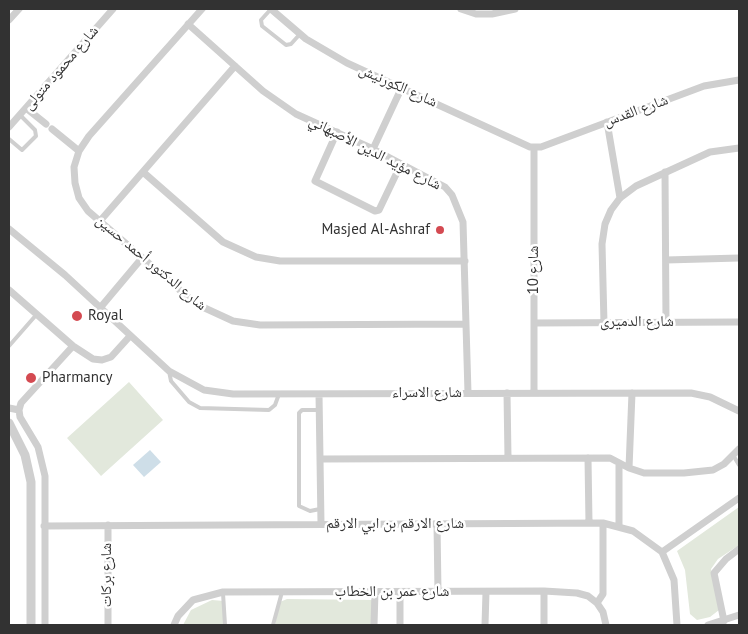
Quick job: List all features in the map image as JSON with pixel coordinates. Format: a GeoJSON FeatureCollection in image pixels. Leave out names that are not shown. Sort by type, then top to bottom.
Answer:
{"type":"FeatureCollection","features":[{"type":"Feature","properties":{"kind":"street"},"geometry":{"type":"LineString","coordinates":[[9,20],[19,9]]}},
{"type":"Feature","properties":{"kind":"street","name":"شارع محمود متولى"},"geometry":{"type":"LineString","coordinates":[[9,127],[113,9]]}},
{"type":"Feature","properties":{"kind":"street","name":"شارع الدكتور أحمد حسين"},"geometry":{"type":"LineString","coordinates":[[202,9],[88,136],[79,151],[74,167],[75,183],[79,198],[88,211],[196,304],[233,321],[260,324],[466,324]]}},
{"type":"Feature","properties":{"kind":"street","name":"شارع الكورنيش"},"geometry":{"type":"LineString","coordinates":[[271,9],[300,33],[346,63],[534,148]]}},
{"type":"Feature","properties":{"kind":"street"},"geometry":{"type":"LineString","coordinates":[[461,9],[484,14],[515,9]]}},
{"type":"Feature","properties":{"kind":"street","name":"شارع مؤيد الدين الأصبهاني"},"geometry":{"type":"LineString","coordinates":[[188,24],[263,91],[288,108],[373,149],[445,187],[452,195],[463,222],[468,393]]}},
{"type":"Feature","properties":{"kind":"street"},"geometry":{"type":"LineString","coordinates":[[100,222],[235,66]]}},
{"type":"Feature","properties":{"kind":"street","name":"شارع القدس"},"geometry":{"type":"LineString","coordinates":[[534,148],[548,145],[704,86],[739,80]]}},
{"type":"Feature","properties":{"kind":"street"},"geometry":{"type":"LineString","coordinates":[[373,149],[401,89]]}},
{"type":"Feature","properties":{"kind":"street"},"geometry":{"type":"LineString","coordinates":[[26,108],[79,151]]}},
{"type":"Feature","properties":{"kind":"street"},"geometry":{"type":"LineString","coordinates":[[607,122],[620,198]]}},
{"type":"Feature","properties":{"kind":"street"},"geometry":{"type":"LineString","coordinates":[[337,132],[315,181],[375,211],[379,210],[401,164]]}},
{"type":"Feature","properties":{"kind":"street","name":"شارع 10"},"geometry":{"type":"LineString","coordinates":[[534,148],[534,393]]}},
{"type":"Feature","properties":{"kind":"street"},"geometry":{"type":"LineString","coordinates":[[604,323],[602,244],[605,224],[611,210],[620,198],[636,186],[710,152],[739,148]]}},
{"type":"Feature","properties":{"kind":"street"},"geometry":{"type":"LineString","coordinates":[[143,172],[223,242],[256,257],[280,261],[464,261]]}},
{"type":"Feature","properties":{"kind":"street"},"geometry":{"type":"LineString","coordinates":[[665,172],[666,322]]}},
{"type":"Feature","properties":{"kind":"street","name":"شارع الاسراء"},"geometry":{"type":"LineString","coordinates":[[10,232],[65,275],[169,370],[190,384],[218,393],[691,393],[710,397],[739,411]]}},
{"type":"Feature","properties":{"kind":"street"},"geometry":{"type":"LineString","coordinates":[[100,308],[142,258]]}},
{"type":"Feature","properties":{"kind":"street"},"geometry":{"type":"LineString","coordinates":[[666,260],[739,258]]}},
{"type":"Feature","properties":{"kind":"street"},"geometry":{"type":"LineString","coordinates":[[9,290],[88,358],[102,360],[115,354],[130,336]]}},
{"type":"Feature","properties":{"kind":"street","name":"شارع الدميرى"},"geometry":{"type":"LineString","coordinates":[[534,323],[739,322]]}},
{"type":"Feature","properties":{"kind":"street"},"geometry":{"type":"LineString","coordinates":[[45,625],[43,466],[38,447],[20,418],[19,410],[21,404],[73,346]]}},
{"type":"Feature","properties":{"kind":"street"},"geometry":{"type":"LineString","coordinates":[[629,468],[632,392]]}},
{"type":"Feature","properties":{"kind":"street"},"geometry":{"type":"LineString","coordinates":[[507,393],[508,458]]}},
{"type":"Feature","properties":{"kind":"street"},"geometry":{"type":"LineString","coordinates":[[319,394],[321,524]]}},
{"type":"Feature","properties":{"kind":"street"},"geometry":{"type":"LineString","coordinates":[[9,408],[19,410]]}},
{"type":"Feature","properties":{"kind":"street"},"geometry":{"type":"LineString","coordinates":[[9,423],[25,455],[31,482],[31,625]]}},
{"type":"Feature","properties":{"kind":"street"},"geometry":{"type":"LineString","coordinates":[[321,459],[610,458],[629,468],[651,473],[700,473],[713,470],[733,456],[739,449]]}},
{"type":"Feature","properties":{"kind":"street"},"geometry":{"type":"LineString","coordinates":[[588,458],[589,523]]}},
{"type":"Feature","properties":{"kind":"street"},"geometry":{"type":"LineString","coordinates":[[619,463],[619,526]]}},
{"type":"Feature","properties":{"kind":"street"},"geometry":{"type":"LineString","coordinates":[[677,625],[674,580],[662,552],[739,498]]}},
{"type":"Feature","properties":{"kind":"street"},"geometry":{"type":"LineString","coordinates":[[604,523],[603,594],[597,603],[603,612],[606,625]]}},
{"type":"Feature","properties":{"kind":"street","name":"شارع الارقم بن ابي الارقم"},"geometry":{"type":"LineString","coordinates":[[44,526],[604,523],[619,526],[646,539],[662,552]]}},
{"type":"Feature","properties":{"kind":"street"},"geometry":{"type":"LineString","coordinates":[[437,524],[438,592]]}},
{"type":"Feature","properties":{"kind":"street","name":"شارع بركات"},"geometry":{"type":"LineString","coordinates":[[108,525],[108,625]]}},
{"type":"Feature","properties":{"kind":"street"},"geometry":{"type":"LineString","coordinates":[[724,621],[714,573],[726,559],[739,549]]}},
{"type":"Feature","properties":{"kind":"street"},"geometry":{"type":"LineString","coordinates":[[544,591],[544,625]]}},
{"type":"Feature","properties":{"kind":"street","name":"شارع عمر بن الخطاب"},"geometry":{"type":"LineString","coordinates":[[174,625],[193,600],[223,592],[544,591],[577,593],[588,596],[597,603]]}},
{"type":"Feature","properties":{"kind":"street"},"geometry":{"type":"LineString","coordinates":[[374,625],[375,592]]}},
{"type":"Feature","properties":{"kind":"street"},"geometry":{"type":"LineString","coordinates":[[400,592],[400,625]]}},
{"type":"Feature","properties":{"kind":"street"},"geometry":{"type":"LineString","coordinates":[[485,625],[486,592]]}},
{"type":"Feature","properties":{"kind":"street"},"geometry":{"type":"LineString","coordinates":[[708,625],[739,615]]}},
{"type":"Feature","properties":{"kind":"lane"},"geometry":{"type":"LineString","coordinates":[[271,9],[261,20],[261,24],[284,44],[289,45],[300,33]]}},
{"type":"Feature","properties":{"kind":"lane"},"geometry":{"type":"LineString","coordinates":[[9,139],[22,150],[36,136],[35,130],[20,115]]}},
{"type":"Feature","properties":{"kind":"lane"},"geometry":{"type":"LineString","coordinates":[[9,346],[37,314]]}},
{"type":"Feature","properties":{"kind":"lane"},"geometry":{"type":"LineString","coordinates":[[169,370],[171,380],[189,402],[200,408],[269,410],[275,406],[279,394]]}},
{"type":"Feature","properties":{"kind":"lane"},"geometry":{"type":"LineString","coordinates":[[320,410],[302,410],[299,413],[299,506],[310,511],[321,508]]}},
{"type":"Feature","properties":{"kind":"lane"},"geometry":{"type":"LineString","coordinates":[[733,456],[739,465]]}},
{"type":"Feature","properties":{"kind":"lane"},"geometry":{"type":"LineString","coordinates":[[223,592],[226,625]]}},
{"type":"Feature","properties":{"kind":"lane"},"geometry":{"type":"LineString","coordinates":[[273,625],[282,592]]}},
{"type":"Feature","properties":{"kind":"shaded area"},"geometry":{"type":"Polygon","coordinates":[[[129,382],[163,420],[101,476],[67,438],[129,382]]]}},
{"type":"Feature","properties":{"kind":"shaded area"},"geometry":{"type":"Polygon","coordinates":[[[150,450],[161,462],[144,477],[133,465],[150,450]]]}},
{"type":"Feature","properties":{"kind":"shaded area"},"geometry":{"type":"Polygon","coordinates":[[[739,507],[739,545],[718,559],[711,569],[719,610],[710,617],[697,620],[690,614],[685,570],[677,551],[739,507]]]}},
{"type":"Feature","properties":{"kind":"shaded area"},"geometry":{"type":"Polygon","coordinates":[[[287,599],[373,600],[373,625],[275,625],[280,602],[287,599]]]}},
{"type":"Feature","properties":{"kind":"shaded area"},"geometry":{"type":"Polygon","coordinates":[[[212,600],[224,601],[223,625],[183,625],[191,610],[212,600]]]}},
{"type":"Feature","properties":{"kind":"place","name":"Masjed Al-Ashraf"},"geometry":{"type":"Point","coordinates":[440,230]}},
{"type":"Feature","properties":{"kind":"place","name":"Royal"},"geometry":{"type":"Point","coordinates":[77,316]}},
{"type":"Feature","properties":{"kind":"place","name":"Pharmancy"},"geometry":{"type":"Point","coordinates":[31,378]}}]}
